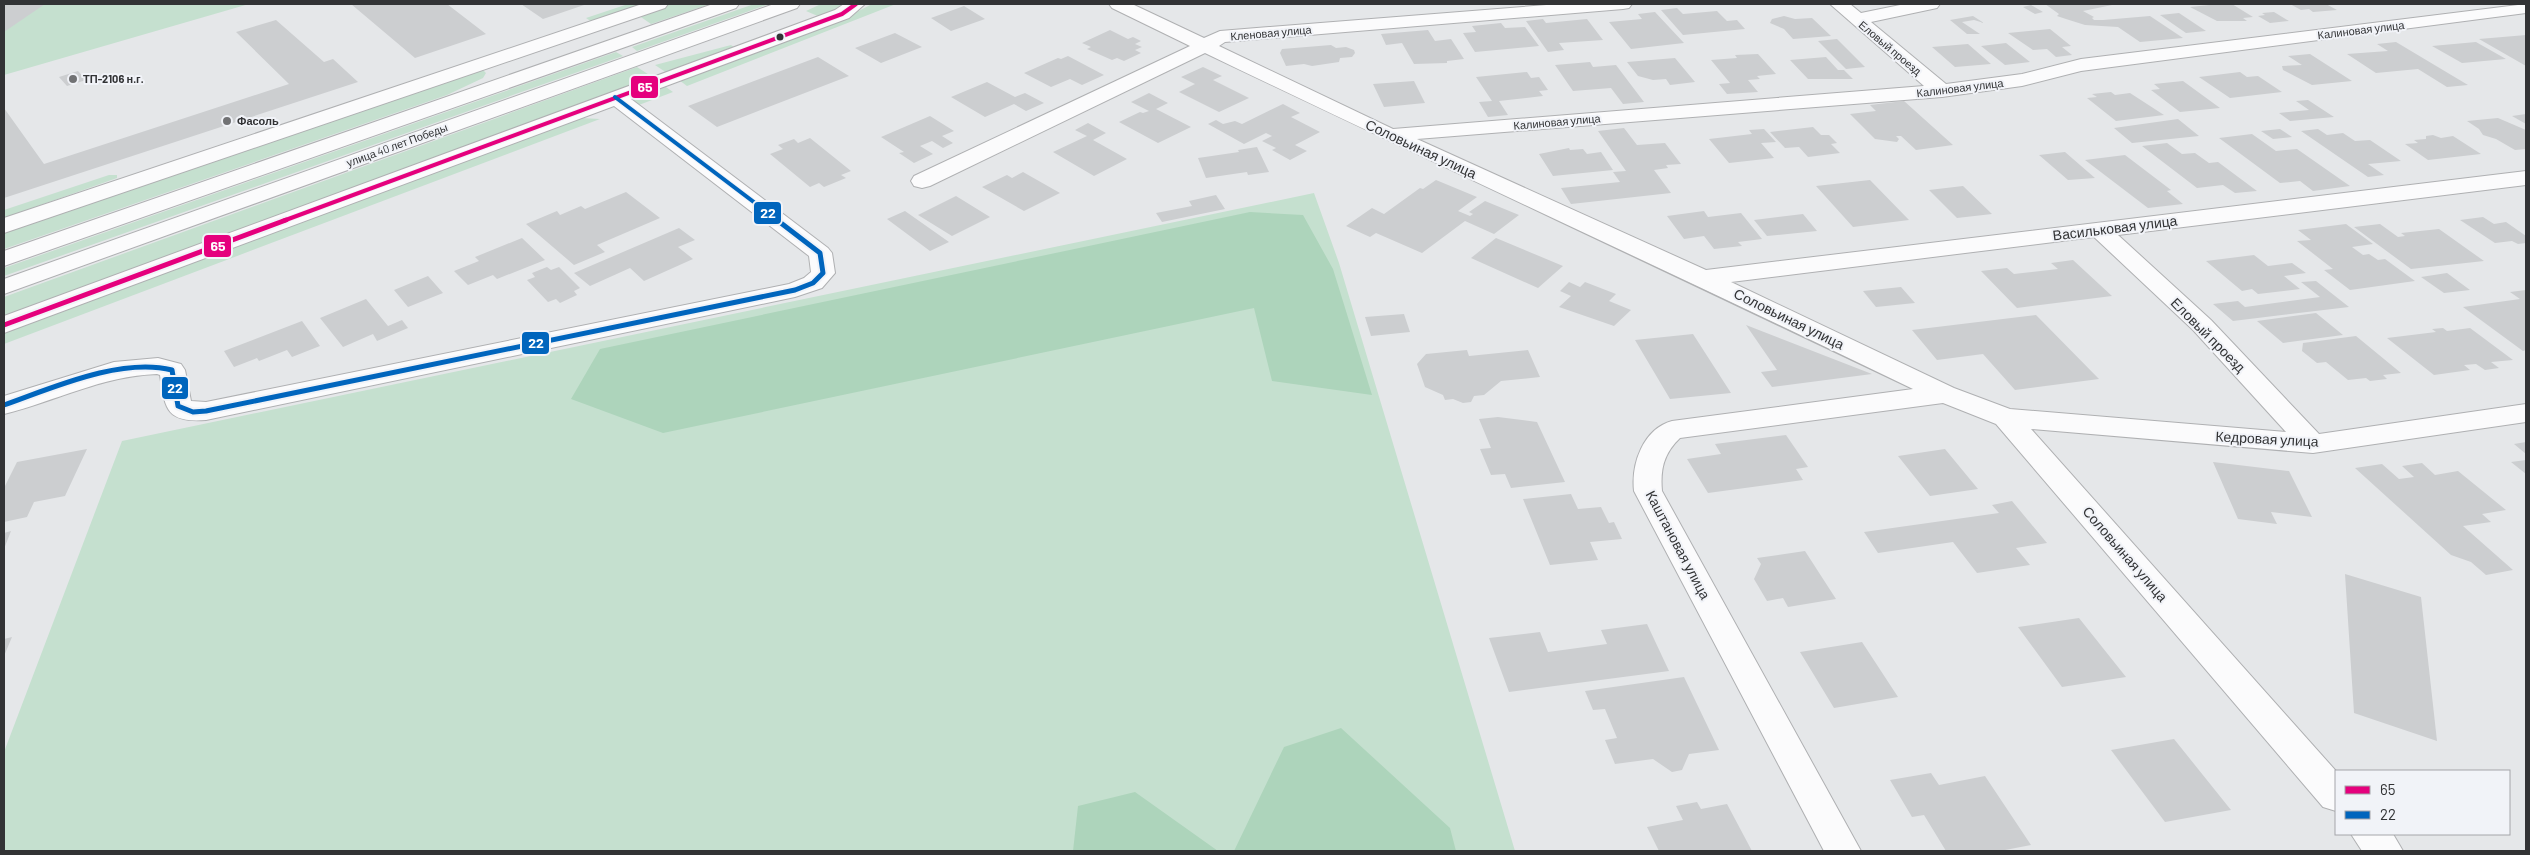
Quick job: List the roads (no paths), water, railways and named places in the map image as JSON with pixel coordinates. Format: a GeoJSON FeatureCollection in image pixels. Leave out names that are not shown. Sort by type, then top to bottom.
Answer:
{"type":"FeatureCollection","features":[{"type":"Feature","properties":{"kind":"street"},"geometry":{"type":"LineString","coordinates":[[4,226],[659,4]]}},
{"type":"Feature","properties":{"kind":"street","name":"улица 40 лет Победы"},"geometry":{"type":"LineString","coordinates":[[4,258],[730,4]]}},
{"type":"Feature","properties":{"kind":"street","name":"улица 40 лет Победы"},"geometry":{"type":"LineString","coordinates":[[4,287],[791,4]]}},
{"type":"Feature","properties":{"kind":"street"},"geometry":{"type":"LineString","coordinates":[[4,325],[842,14],[856,4]]}},
{"type":"Feature","properties":{"kind":"street","name":"Соловьиная улица"},"geometry":{"type":"LineString","coordinates":[[1118,4],[1207,45],[1390,135],[1703,278],[1945,394],[2006,418],[2335,795]]}},
{"type":"Feature","properties":{"kind":"street","name":"Кленовая улица"},"geometry":{"type":"LineString","coordinates":[[922,181],[1207,45],[1220,37],[1623,4]]}},
{"type":"Feature","properties":{"kind":"street","name":"Еловый проезд"},"geometry":{"type":"LineString","coordinates":[[1839,4],[1942,91]]}},
{"type":"Feature","properties":{"kind":"street"},"geometry":{"type":"LineString","coordinates":[[1856,19],[1931,4]]}},
{"type":"Feature","properties":{"kind":"street","name":"Калиновая улица"},"geometry":{"type":"LineString","coordinates":[[1390,135],[1942,91],[2022,80],[2081,65],[2526,8]]}},
{"type":"Feature","properties":{"kind":"street"},"geometry":{"type":"LineString","coordinates":[[4,405],[102,373],[156,366],[172,370],[178,406],[193,412],[206,411],[795,290],[813,283],[823,273],[820,253],[615,97]]}},
{"type":"Feature","properties":{"kind":"street","name":"Васильковая улица"},"geometry":{"type":"LineString","coordinates":[[1703,278],[2526,178]]}},
{"type":"Feature","properties":{"kind":"street","name":"Еловый проезд"},"geometry":{"type":"LineString","coordinates":[[2099,230],[2202,326],[2313,444]]}},
{"type":"Feature","properties":{"kind":"street","name":"Каштановая улица"},"geometry":{"type":"LineString","coordinates":[[1843,851],[1648,490],[1648,463],[1660,441],[1672,430],[1945,394]]}},
{"type":"Feature","properties":{"kind":"street","name":"Кедровая улица"},"geometry":{"type":"LineString","coordinates":[[2006,418],[2313,444],[2526,413]]}},
{"type":"Feature","properties":{"kind":"street"},"geometry":{"type":"LineString","coordinates":[[2370,835],[2384,851]]}},
{"type":"Feature","properties":{"kind":"place","name":"ТП-2106 н.г."},"geometry":{"type":"Point","coordinates":[73,79]}},
{"type":"Feature","properties":{"kind":"place","name":"Фасоль"},"geometry":{"type":"Point","coordinates":[227,121]}}]}
